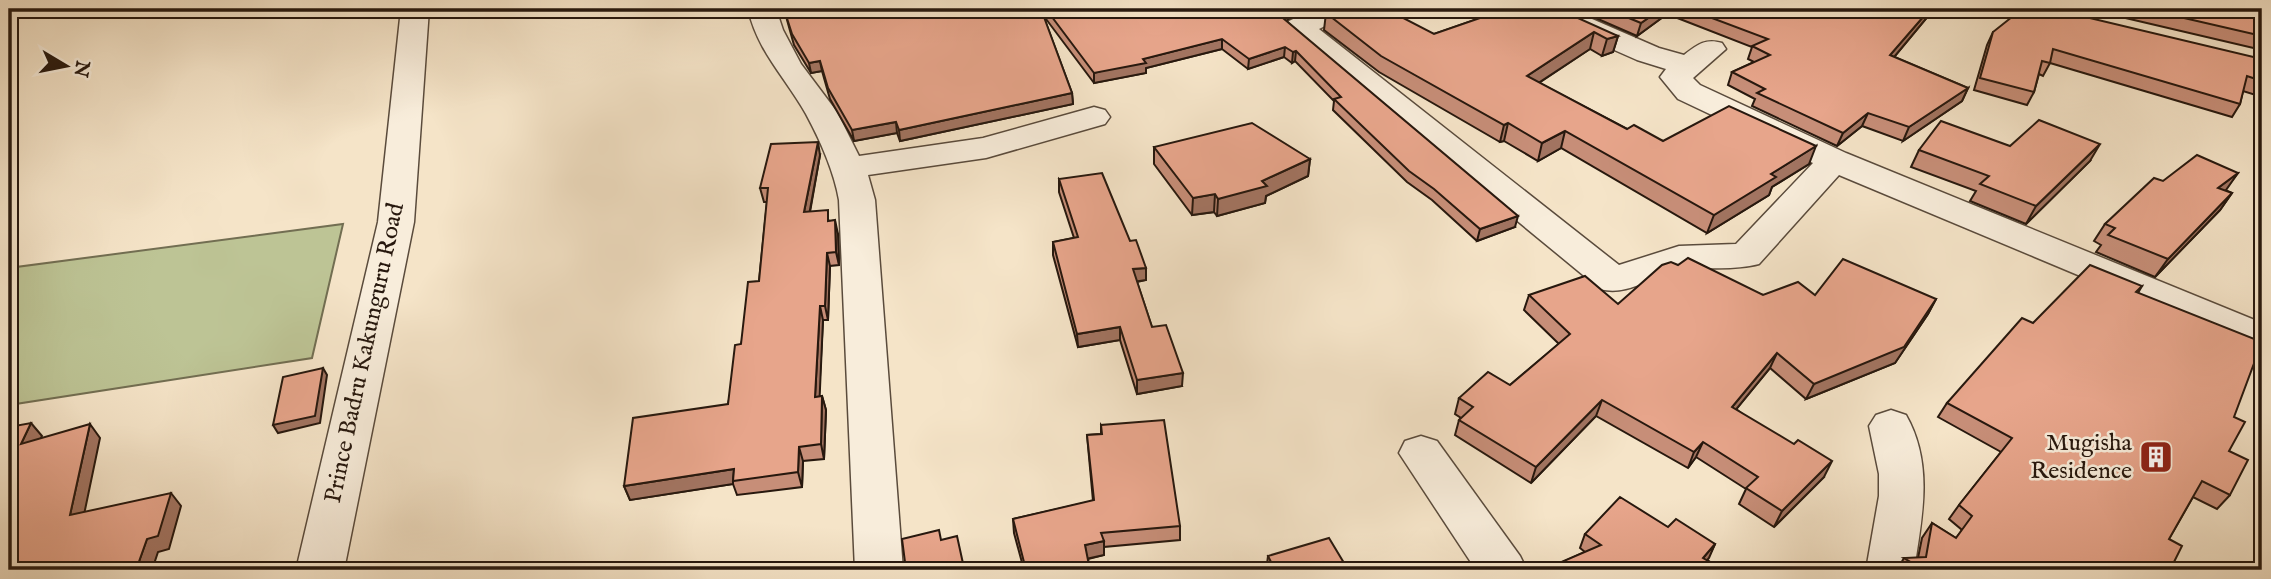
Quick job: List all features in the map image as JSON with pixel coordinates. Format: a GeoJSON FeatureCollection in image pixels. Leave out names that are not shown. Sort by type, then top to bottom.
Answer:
{"type":"FeatureCollection","features":[{"type":"Feature","properties":{"kind":"street","name":"Prince Badru Kakunguru Road"},"geometry":{"type":"LineString","coordinates":[[320,570],[396,222],[415,9]]}},
{"type":"Feature","properties":{"kind":"street"},"geometry":{"type":"LineString","coordinates":[[762,9],[768,30],[787,66],[821,112],[847,168],[857,201],[879,570]]}},
{"type":"Feature","properties":{"kind":"street"},"geometry":{"type":"LineString","coordinates":[[1337,9],[1299,27],[1613,280],[1679,258],[1746,256],[1834,160]]}},
{"type":"Feature","properties":{"kind":"street"},"geometry":{"type":"LineString","coordinates":[[1545,9],[1648,54],[1700,58],[1675,77],[1689,92],[1834,160],[2262,338]]}},
{"type":"Feature","properties":{"kind":"street"},"geometry":{"type":"LineString","coordinates":[[847,168],[986,148],[1094,117]]}},
{"type":"Feature","properties":{"kind":"street"},"geometry":{"type":"LineString","coordinates":[[1890,570],[1902,496],[1902,474],[1891,426]]}},
{"type":"Feature","properties":{"kind":"street"},"geometry":{"type":"LineString","coordinates":[[1421,453],[1503,570]]}},
{"type":"Feature","properties":{"kind":"green space"},"geometry":{"type":"Polygon","coordinates":[[[343,224],[312,358],[9,405],[9,268],[343,224]]]}},
{"type":"Feature","properties":{"kind":"building"},"geometry":{"type":"Polygon","coordinates":[[[784,9],[1041,9],[1072,93],[899,130],[896,122],[852,130],[828,88],[820,61],[809,63],[792,34],[784,9]]]}},
{"type":"Feature","properties":{"kind":"building"},"geometry":{"type":"Polygon","coordinates":[[[1046,9],[1289,9],[1283,18],[1518,216],[1480,229],[1409,171],[1334,99],[1341,97],[1296,51],[1285,47],[1249,59],[1222,39],[1143,59],[1146,63],[1094,73],[1046,9]]]}},
{"type":"Feature","properties":{"kind":"building"},"geometry":{"type":"Polygon","coordinates":[[[1335,9],[1386,9],[1434,34],[1506,9],[1558,9],[1618,36],[1607,39],[1594,32],[1527,76],[1627,129],[1634,125],[1663,141],[1729,106],[1816,146],[1771,174],[1776,177],[1714,215],[1565,131],[1542,143],[1508,123],[1504,125],[1381,56],[1326,13],[1335,9]]]}},
{"type":"Feature","properties":{"kind":"building"},"geometry":{"type":"Polygon","coordinates":[[[1607,9],[1661,9],[1641,23],[1607,9]]]}},
{"type":"Feature","properties":{"kind":"building"},"geometry":{"type":"Polygon","coordinates":[[[1688,9],[1930,9],[1890,55],[1968,88],[1909,127],[1868,113],[1843,133],[1757,93],[1765,89],[1732,72],[1770,55],[1752,46],[1768,39],[1688,9]]]}},
{"type":"Feature","properties":{"kind":"building"},"geometry":{"type":"Polygon","coordinates":[[[2022,9],[2052,9],[2262,59],[2262,81],[2247,76],[2240,104],[2053,49],[2050,63],[2042,61],[2034,92],[1980,78],[1993,32],[2022,9]]]}},
{"type":"Feature","properties":{"kind":"building"},"geometry":{"type":"Polygon","coordinates":[[[2145,9],[2262,9],[2262,36],[2145,9]]]}},
{"type":"Feature","properties":{"kind":"building"},"geometry":{"type":"Polygon","coordinates":[[[2039,120],[2100,144],[2036,206],[1980,184],[1989,176],[1919,150],[1941,121],[2010,146],[2039,120]]]}},
{"type":"Feature","properties":{"kind":"building"},"geometry":{"type":"Polygon","coordinates":[[[1252,123],[1310,159],[1262,181],[1267,186],[1218,199],[1215,194],[1193,198],[1154,147],[1252,123]]]}},
{"type":"Feature","properties":{"kind":"building"},"geometry":{"type":"Polygon","coordinates":[[[818,142],[804,212],[828,210],[828,221],[835,220],[836,252],[827,253],[825,306],[820,306],[815,397],[822,396],[821,444],[799,447],[798,472],[733,481],[734,469],[624,486],[633,418],[728,404],[735,345],[741,344],[748,282],[759,281],[768,188],[760,188],[771,144],[818,142]]]}},
{"type":"Feature","properties":{"kind":"building"},"geometry":{"type":"Polygon","coordinates":[[[2197,155],[2238,173],[2218,188],[2232,193],[2168,259],[2108,235],[2115,228],[2105,224],[2154,178],[2163,181],[2197,155]]]}},
{"type":"Feature","properties":{"kind":"building"},"geometry":{"type":"Polygon","coordinates":[[[1102,173],[1130,241],[1136,240],[1146,268],[1133,269],[1152,327],[1166,325],[1183,373],[1137,380],[1120,327],[1077,334],[1053,242],[1078,237],[1059,179],[1102,173]]]}},
{"type":"Feature","properties":{"kind":"building"},"geometry":{"type":"Polygon","coordinates":[[[1688,258],[1763,295],[1798,282],[1815,295],[1843,259],[1936,299],[1904,347],[1814,384],[1777,353],[1732,407],[1794,444],[1798,440],[1832,461],[1782,511],[1746,488],[1758,477],[1703,442],[1694,452],[1602,400],[1536,467],[1459,420],[1473,407],[1459,398],[1488,372],[1510,385],[1570,334],[1529,295],[1585,276],[1618,304],[1662,265],[1671,262],[1678,265],[1688,258]]]}},
{"type":"Feature","properties":{"kind":"building"},"geometry":{"type":"Polygon","coordinates":[[[2090,265],[2142,286],[2136,292],[2262,342],[2234,417],[2245,422],[2229,451],[2248,460],[2230,495],[2202,481],[2169,539],[2182,546],[2170,570],[1924,570],[1904,558],[1926,557],[1932,523],[1956,538],[1972,516],[1959,505],[2012,438],[1947,403],[2022,318],[2033,323],[2090,265]]]}},
{"type":"Feature","properties":{"kind":"building"},"geometry":{"type":"Polygon","coordinates":[[[323,368],[315,416],[273,425],[283,377],[323,368]]]}},
{"type":"Feature","properties":{"kind":"building"},"geometry":{"type":"Polygon","coordinates":[[[1164,420],[1180,526],[1101,533],[1104,541],[1085,545],[1090,570],[1026,570],[1013,519],[1094,500],[1087,435],[1102,434],[1101,425],[1164,420]]]}},
{"type":"Feature","properties":{"kind":"building"},"geometry":{"type":"Polygon","coordinates":[[[31,423],[21,444],[90,424],[70,515],[171,493],[158,536],[147,539],[136,570],[9,570],[9,427],[31,423]]]}},
{"type":"Feature","properties":{"kind":"building"},"geometry":{"type":"Polygon","coordinates":[[[1620,497],[1668,527],[1676,519],[1715,544],[1703,558],[1724,570],[1545,569],[1601,545],[1585,534],[1620,497]]]}},
{"type":"Feature","properties":{"kind":"building"},"geometry":{"type":"Polygon","coordinates":[[[939,530],[941,540],[957,536],[964,568],[906,570],[902,539],[939,530]]]}},
{"type":"Feature","properties":{"kind":"building"},"geometry":{"type":"Polygon","coordinates":[[[1329,538],[1347,568],[1275,570],[1268,556],[1329,538]]]}},
{"type":"Feature","properties":{"kind":"place","name":"Mugisha Residence"},"geometry":{"type":"Point","coordinates":[2156,457]}}]}
